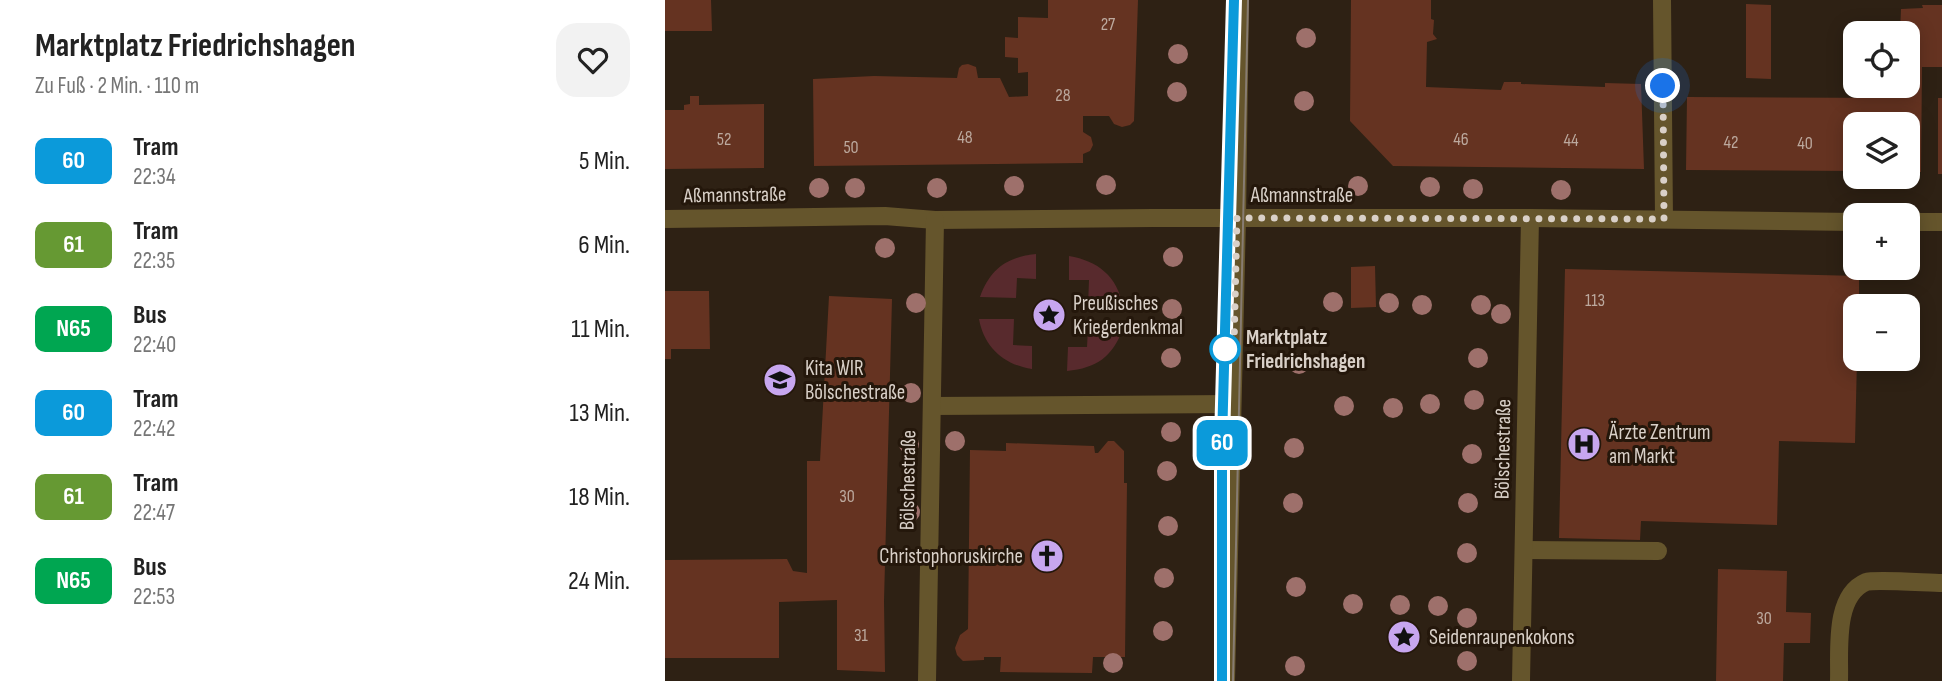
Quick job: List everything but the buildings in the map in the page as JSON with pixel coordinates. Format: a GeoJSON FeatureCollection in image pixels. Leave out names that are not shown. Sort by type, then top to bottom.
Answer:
{"type":"FeatureCollection","features":[{"type":"Feature","properties":{"kind":"street"},"geometry":{"type":"LineString","coordinates":[[1226,681],[1240,0]]}},
{"type":"Feature","properties":{"kind":"street"},"geometry":{"type":"LineString","coordinates":[[1662,0],[1664,219]]}},
{"type":"Feature","properties":{"kind":"street","name":"Aßmannstraße"},"geometry":{"type":"LineString","coordinates":[[665,219],[885,216],[935,220],[1530,218],[1843,222]]}},
{"type":"Feature","properties":{"kind":"street","name":"Bölschestraße"},"geometry":{"type":"LineString","coordinates":[[1521,681],[1530,218]]}},
{"type":"Feature","properties":{"kind":"street","name":"Bölschestraße"},"geometry":{"type":"LineString","coordinates":[[927,681],[935,220]]}},
{"type":"Feature","properties":{"kind":"street"},"geometry":{"type":"LineString","coordinates":[[1920,222],[1942,222]]}},
{"type":"Feature","properties":{"kind":"street","name":"Bölschestraße"},"geometry":{"type":"LineString","coordinates":[[932,406],[1232,404]]}},
{"type":"Feature","properties":{"kind":"street"},"geometry":{"type":"LineString","coordinates":[[1524,550],[1658,551]]}},
{"type":"Feature","properties":{"kind":"street"},"geometry":{"type":"LineString","coordinates":[[1839,681],[1842,616],[1850,594],[1867,582],[1942,583]]}},
{"type":"Feature","properties":{"kind":"shaded area"},"geometry":{"type":"Polygon","coordinates":[[[1036,254],[1036,279],[1017,278],[1016,298],[980,297],[989,279],[1001,266],[1016,258],[1036,254]]]}},
{"type":"Feature","properties":{"kind":"shaded area"},"geometry":{"type":"Polygon","coordinates":[[[1069,256],[1089,262],[1105,272],[1116,286],[1123,306],[1088,306],[1089,280],[1069,280],[1069,256]]]}},
{"type":"Feature","properties":{"kind":"shaded area"},"geometry":{"type":"Polygon","coordinates":[[[979,319],[1014,319],[1013,345],[1032,346],[1032,369],[1004,359],[997,353],[985,338],[979,319]]]}},
{"type":"Feature","properties":{"kind":"shaded area"},"geometry":{"type":"Polygon","coordinates":[[[1088,328],[1123,329],[1114,347],[1102,359],[1087,367],[1067,371],[1068,347],[1087,347],[1088,328]]]}},
{"type":"Feature","properties":{"kind":"tram line"},"geometry":{"type":"LineString","coordinates":[[1222,681],[1222,441],[1234,0]]}},
{"type":"Feature","properties":{"kind":"tram line","name":"60"},"geometry":{"type":"LineString","coordinates":[[1222,681],[1222,441],[1234,0]]}},
{"type":"Feature","properties":{"kind":"tram line"},"geometry":{"type":"LineString","coordinates":[[1233,681],[1248,0]]}},
{"type":"Feature","properties":{"kind":"place","name":"Preußisches Kriegerdenkmal"},"geometry":{"type":"Point","coordinates":[1049,315]}},
{"type":"Feature","properties":{"kind":"place","name":"Marktplatz Friedrichshagen"},"geometry":{"type":"Point","coordinates":[1225,349]}},
{"type":"Feature","properties":{"kind":"place","name":"Kita WIR Bölschestraße"},"geometry":{"type":"Point","coordinates":[780,380]}},
{"type":"Feature","properties":{"kind":"place","name":"Ärzte Zentrum am Markt"},"geometry":{"type":"Point","coordinates":[1584,444]}},
{"type":"Feature","properties":{"kind":"place","name":"Christophoruskirche"},"geometry":{"type":"Point","coordinates":[1047,556]}},
{"type":"Feature","properties":{"kind":"place","name":"Seidenraupenkokons"},"geometry":{"type":"Point","coordinates":[1404,637]}},
{"type":"Feature","properties":{"kind":"route"},"geometry":{"type":"LineString","coordinates":[[1225,349],[1234,348],[1237,218],[1664,219],[1663,86]]}}]}
